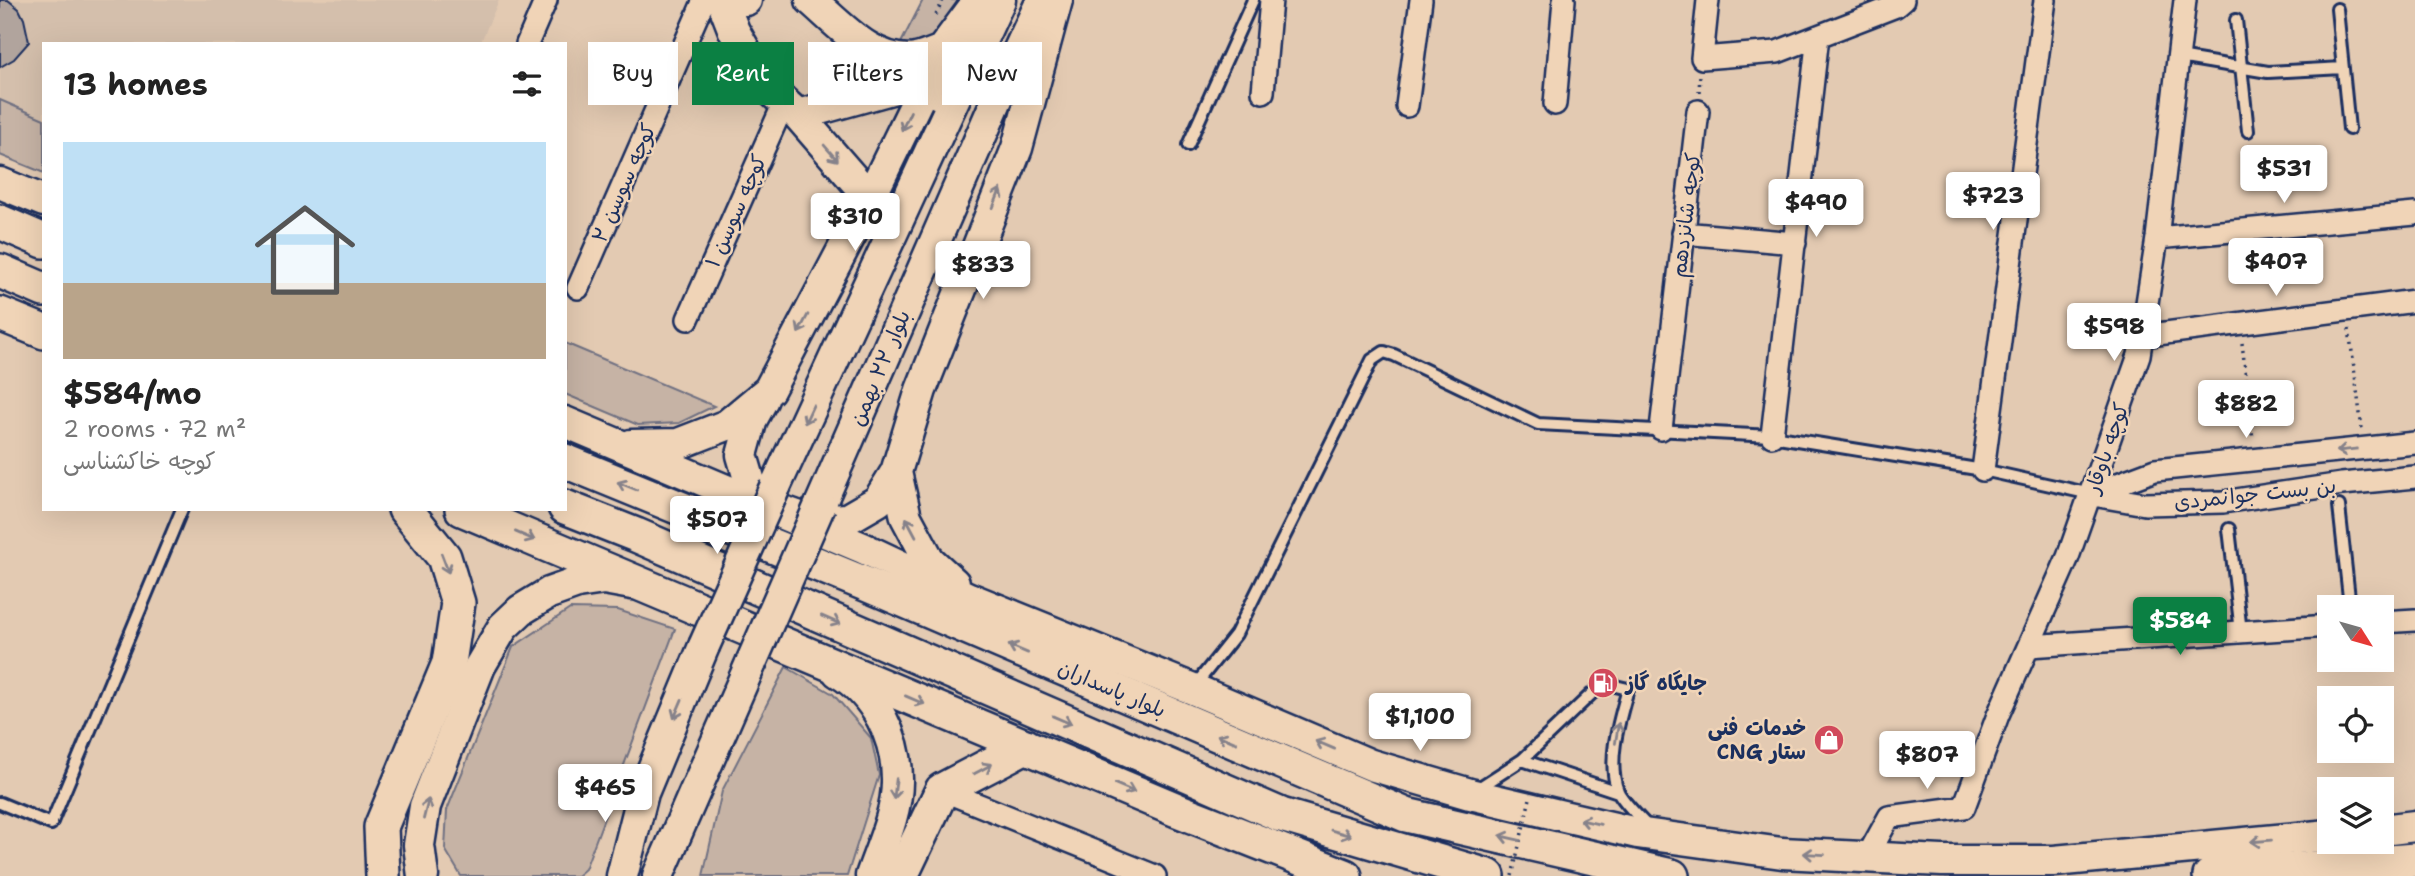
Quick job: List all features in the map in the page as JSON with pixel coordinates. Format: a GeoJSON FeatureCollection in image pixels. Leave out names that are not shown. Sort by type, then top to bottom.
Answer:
{"type":"FeatureCollection","features":[{"type":"Feature","properties":{"kind":"main road"},"geometry":{"type":"LineString","coordinates":[[722,0],[734,31],[765,85],[791,109],[870,198]]}},
{"type":"Feature","properties":{"kind":"main road"},"geometry":{"type":"LineString","coordinates":[[811,0],[865,45],[889,58],[915,59],[942,50]]}},
{"type":"Feature","properties":{"kind":"main road"},"geometry":{"type":"LineString","coordinates":[[948,42],[979,0]]}},
{"type":"Feature","properties":{"kind":"main road","name":"بلوار ۲۲ بهمن"},"geometry":{"type":"LineString","coordinates":[[643,793],[704,646],[775,487],[1000,0]]}},
{"type":"Feature","properties":{"kind":"main road","name":"بلوار ۲۲ بهمن"},"geometry":{"type":"LineString","coordinates":[[702,774],[1042,0]]}},
{"type":"Feature","properties":{"kind":"main road"},"geometry":{"type":"LineString","coordinates":[[914,105],[870,198],[752,419],[742,455],[752,489],[780,510],[811,521],[847,519],[878,501],[896,472],[920,390],[1017,148],[1057,0]]}},
{"type":"Feature","properties":{"kind":"main road"},"geometry":{"type":"LineString","coordinates":[[928,77],[942,50]]}},
{"type":"Feature","properties":{"kind":"main road"},"geometry":{"type":"LineString","coordinates":[[928,89],[939,94],[948,113]]}},
{"type":"Feature","properties":{"kind":"main road"},"geometry":{"type":"LineString","coordinates":[[791,109],[810,105]]}},
{"type":"Feature","properties":{"kind":"main road"},"geometry":{"type":"LineString","coordinates":[[0,183],[42,200]]}},
{"type":"Feature","properties":{"kind":"main road"},"geometry":{"type":"LineString","coordinates":[[0,222],[42,240]]}},
{"type":"Feature","properties":{"kind":"main road"},"geometry":{"type":"LineString","coordinates":[[0,271],[42,289]]}},
{"type":"Feature","properties":{"kind":"main road"},"geometry":{"type":"LineString","coordinates":[[0,314],[42,331]]}},
{"type":"Feature","properties":{"kind":"main road"},"geometry":{"type":"LineString","coordinates":[[622,446],[678,444],[715,430],[727,425],[768,390]]}},
{"type":"Feature","properties":{"kind":"main road"},"geometry":{"type":"LineString","coordinates":[[567,423],[863,548],[969,598],[1371,765],[1470,794],[1656,836],[1782,853],[1942,861],[2054,861],[2317,836]]}},
{"type":"Feature","properties":{"kind":"main road","name":"بلوار پاسداران"},"geometry":{"type":"LineString","coordinates":[[567,462],[881,590],[1406,815],[1672,876]]}},
{"type":"Feature","properties":{"kind":"main road"},"geometry":{"type":"LineString","coordinates":[[896,472],[906,517],[929,560],[969,598]]}},
{"type":"Feature","properties":{"kind":"main road"},"geometry":{"type":"LineString","coordinates":[[567,508],[662,546],[1282,816],[1488,876]]}},
{"type":"Feature","properties":{"kind":"main road"},"geometry":{"type":"LineString","coordinates":[[383,876],[381,827],[449,663],[458,603],[444,556],[407,511]]}},
{"type":"Feature","properties":{"kind":"main road"},"geometry":{"type":"LineString","coordinates":[[467,511],[1336,874]]}},
{"type":"Feature","properties":{"kind":"main road"},"geometry":{"type":"LineString","coordinates":[[423,876],[419,845],[425,806],[480,666],[503,627],[540,598],[577,583],[604,579],[646,587]]}},
{"type":"Feature","properties":{"kind":"main road"},"geometry":{"type":"LineString","coordinates":[[814,657],[855,682],[888,730],[897,783],[890,822],[871,876]]}},
{"type":"Feature","properties":{"kind":"main road"},"geometry":{"type":"LineString","coordinates":[[901,876],[942,790],[1026,746]]}},
{"type":"Feature","properties":{"kind":"main road"},"geometry":{"type":"LineString","coordinates":[[658,876],[702,774]]}},
{"type":"Feature","properties":{"kind":"main road"},"geometry":{"type":"LineString","coordinates":[[676,876],[702,774]]}},
{"type":"Feature","properties":{"kind":"main road"},"geometry":{"type":"LineString","coordinates":[[609,876],[618,863],[643,793]]}},
{"type":"Feature","properties":{"kind":"main road"},"geometry":{"type":"LineString","coordinates":[[622,876],[643,793]]}},
{"type":"Feature","properties":{"kind":"main road"},"geometry":{"type":"LineString","coordinates":[[1282,816],[1336,874]]}},
{"type":"Feature","properties":{"kind":"main road"},"geometry":{"type":"LineString","coordinates":[[2394,829],[2415,826]]}},
{"type":"Feature","properties":{"kind":"main road"},"geometry":{"type":"LineString","coordinates":[[2210,876],[2415,860]]}},
{"type":"Feature","properties":{"kind":"street"},"geometry":{"type":"LineString","coordinates":[[528,42],[546,0]]}},
{"type":"Feature","properties":{"kind":"street","name":"کوچه سوسن ۲"},"geometry":{"type":"LineString","coordinates":[[578,288],[704,0]]}},
{"type":"Feature","properties":{"kind":"street"},"geometry":{"type":"LineString","coordinates":[[1262,92],[1271,0]]}},
{"type":"Feature","properties":{"kind":"street"},"geometry":{"type":"LineString","coordinates":[[1408,106],[1420,0]]}},
{"type":"Feature","properties":{"kind":"street"},"geometry":{"type":"LineString","coordinates":[[1555,104],[1564,0]]}},
{"type":"Feature","properties":{"kind":"street"},"geometry":{"type":"LineString","coordinates":[[1708,0],[1702,58],[1777,52],[1896,6],[1903,0]]}},
{"type":"Feature","properties":{"kind":"street"},"geometry":{"type":"LineString","coordinates":[[1983,470],[2045,0]]}},
{"type":"Feature","properties":{"kind":"street","name":"کوچه باوقار"},"geometry":{"type":"LineString","coordinates":[[1867,857],[1889,817],[1964,807],[1998,715],[2068,557],[2139,355],[2157,239],[2185,0]]}},
{"type":"Feature","properties":{"kind":"street"},"geometry":{"type":"LineString","coordinates":[[1772,436],[1818,36]]}},
{"type":"Feature","properties":{"kind":"street","name":"کوچه سوسن ۱"},"geometry":{"type":"LineString","coordinates":[[688,319],[791,109]]}},
{"type":"Feature","properties":{"kind":"street","name":"کوچه شانزدهم"},"geometry":{"type":"LineString","coordinates":[[1661,429],[1698,111]]}},
{"type":"Feature","properties":{"kind":"street"},"geometry":{"type":"LineString","coordinates":[[2157,239],[2415,214]]}},
{"type":"Feature","properties":{"kind":"street"},"geometry":{"type":"LineString","coordinates":[[1683,233],[1795,243]]}},
{"type":"Feature","properties":{"kind":"street"},"geometry":{"type":"LineString","coordinates":[[2142,336],[2415,301]]}},
{"type":"Feature","properties":{"kind":"street","name":"بن بست جوانمردی"},"geometry":{"type":"LineString","coordinates":[[2091,495],[2155,470],[2415,443]]}},
{"type":"Feature","properties":{"kind":"street","name":"بن بست جوانمردی"},"geometry":{"type":"LineString","coordinates":[[2091,495],[2145,504],[2222,502],[2342,484],[2415,478]]}},
{"type":"Feature","properties":{"kind":"street"},"geometry":{"type":"LineString","coordinates":[[2394,621],[2415,620]]}},
{"type":"Feature","properties":{"kind":"street"},"geometry":{"type":"LineString","coordinates":[[2029,646],[2317,627]]}},
{"type":"Feature","properties":{"kind":"street"},"geometry":{"type":"LineString","coordinates":[[942,790],[1155,876]]}},
{"type":"Feature","properties":{"kind":"lane"},"geometry":{"type":"LineString","coordinates":[[1188,145],[1253,0]]}},
{"type":"Feature","properties":{"kind":"lane"},"geometry":{"type":"LineString","coordinates":[[2337,9],[2349,129]]}},
{"type":"Feature","properties":{"kind":"lane"},"geometry":{"type":"LineString","coordinates":[[2236,20],[2248,131]]}},
{"type":"Feature","properties":{"kind":"lane"},"geometry":{"type":"LineString","coordinates":[[2179,57],[2269,72],[2343,68]]}},
{"type":"Feature","properties":{"kind":"lane"},"geometry":{"type":"LineString","coordinates":[[1193,689],[1236,634],[1372,360],[1384,352],[1538,424],[1772,436],[1983,470],[2091,495]]}},
{"type":"Feature","properties":{"kind":"lane"},"geometry":{"type":"LineString","coordinates":[[2339,506],[2349,595]]}},
{"type":"Feature","properties":{"kind":"lane"},"geometry":{"type":"LineString","coordinates":[[0,803],[51,824],[181,511]]}},
{"type":"Feature","properties":{"kind":"lane"},"geometry":{"type":"LineString","coordinates":[[2229,529],[2241,632]]}},
{"type":"Feature","properties":{"kind":"lane"},"geometry":{"type":"LineString","coordinates":[[1470,794],[1522,760],[1603,683],[1628,689],[1616,732],[1614,764],[1618,792]]}},
{"type":"Feature","properties":{"kind":"lane"},"geometry":{"type":"LineString","coordinates":[[1522,760],[1618,792],[1656,836]]}},
{"type":"Feature","properties":{"kind":"path"},"geometry":{"type":"LineString","coordinates":[[1698,111],[1702,58]]}},
{"type":"Feature","properties":{"kind":"path"},"geometry":{"type":"LineString","coordinates":[[2347,310],[2364,448]]}},
{"type":"Feature","properties":{"kind":"path"},"geometry":{"type":"LineString","coordinates":[[2240,323],[2255,460]]}},
{"type":"Feature","properties":{"kind":"path"},"geometry":{"type":"LineString","coordinates":[[1512,876],[1531,794]]}},
{"type":"Feature","properties":{"kind":"shaded area"},"geometry":{"type":"Polygon","coordinates":[[[0,0],[499,0],[481,42],[42,42],[42,118],[0,100],[0,0]]]}},
{"type":"Feature","properties":{"kind":"shaded area"},"geometry":{"type":"Polygon","coordinates":[[[923,0],[958,0],[937,33],[919,42],[902,42],[923,0]]]}},
{"type":"Feature","properties":{"kind":"shaded area"},"geometry":{"type":"Polygon","coordinates":[[[0,100],[42,118],[42,172],[0,155],[0,100]]]}},
{"type":"Feature","properties":{"kind":"shaded area"},"geometry":{"type":"Polygon","coordinates":[[[567,344],[714,406],[679,423],[638,425],[567,395],[567,344]]]}},
{"type":"Feature","properties":{"kind":"shaded area"},"geometry":{"type":"Polygon","coordinates":[[[570,609],[618,610],[675,629],[585,869],[577,876],[461,876],[445,849],[447,810],[513,647],[570,609]]]}},
{"type":"Feature","properties":{"kind":"shaded area"},"geometry":{"type":"Polygon","coordinates":[[[786,667],[833,694],[871,738],[879,775],[847,876],[703,876],[722,791],[786,667]]]}},
{"type":"Feature","properties":{"kind":"building"},"geometry":{"type":"Polygon","coordinates":[[[0,0],[8,0],[19,9],[29,42],[14,59],[0,67],[0,0]]]}},
{"type":"Feature","properties":{"kind":"place","name":"جایگاه گاز"},"geometry":{"type":"Point","coordinates":[1603,683]}},
{"type":"Feature","properties":{"kind":"place","name":"خدمات فنی‌ CNG ستار"},"geometry":{"type":"Point","coordinates":[1829,740]}}]}
